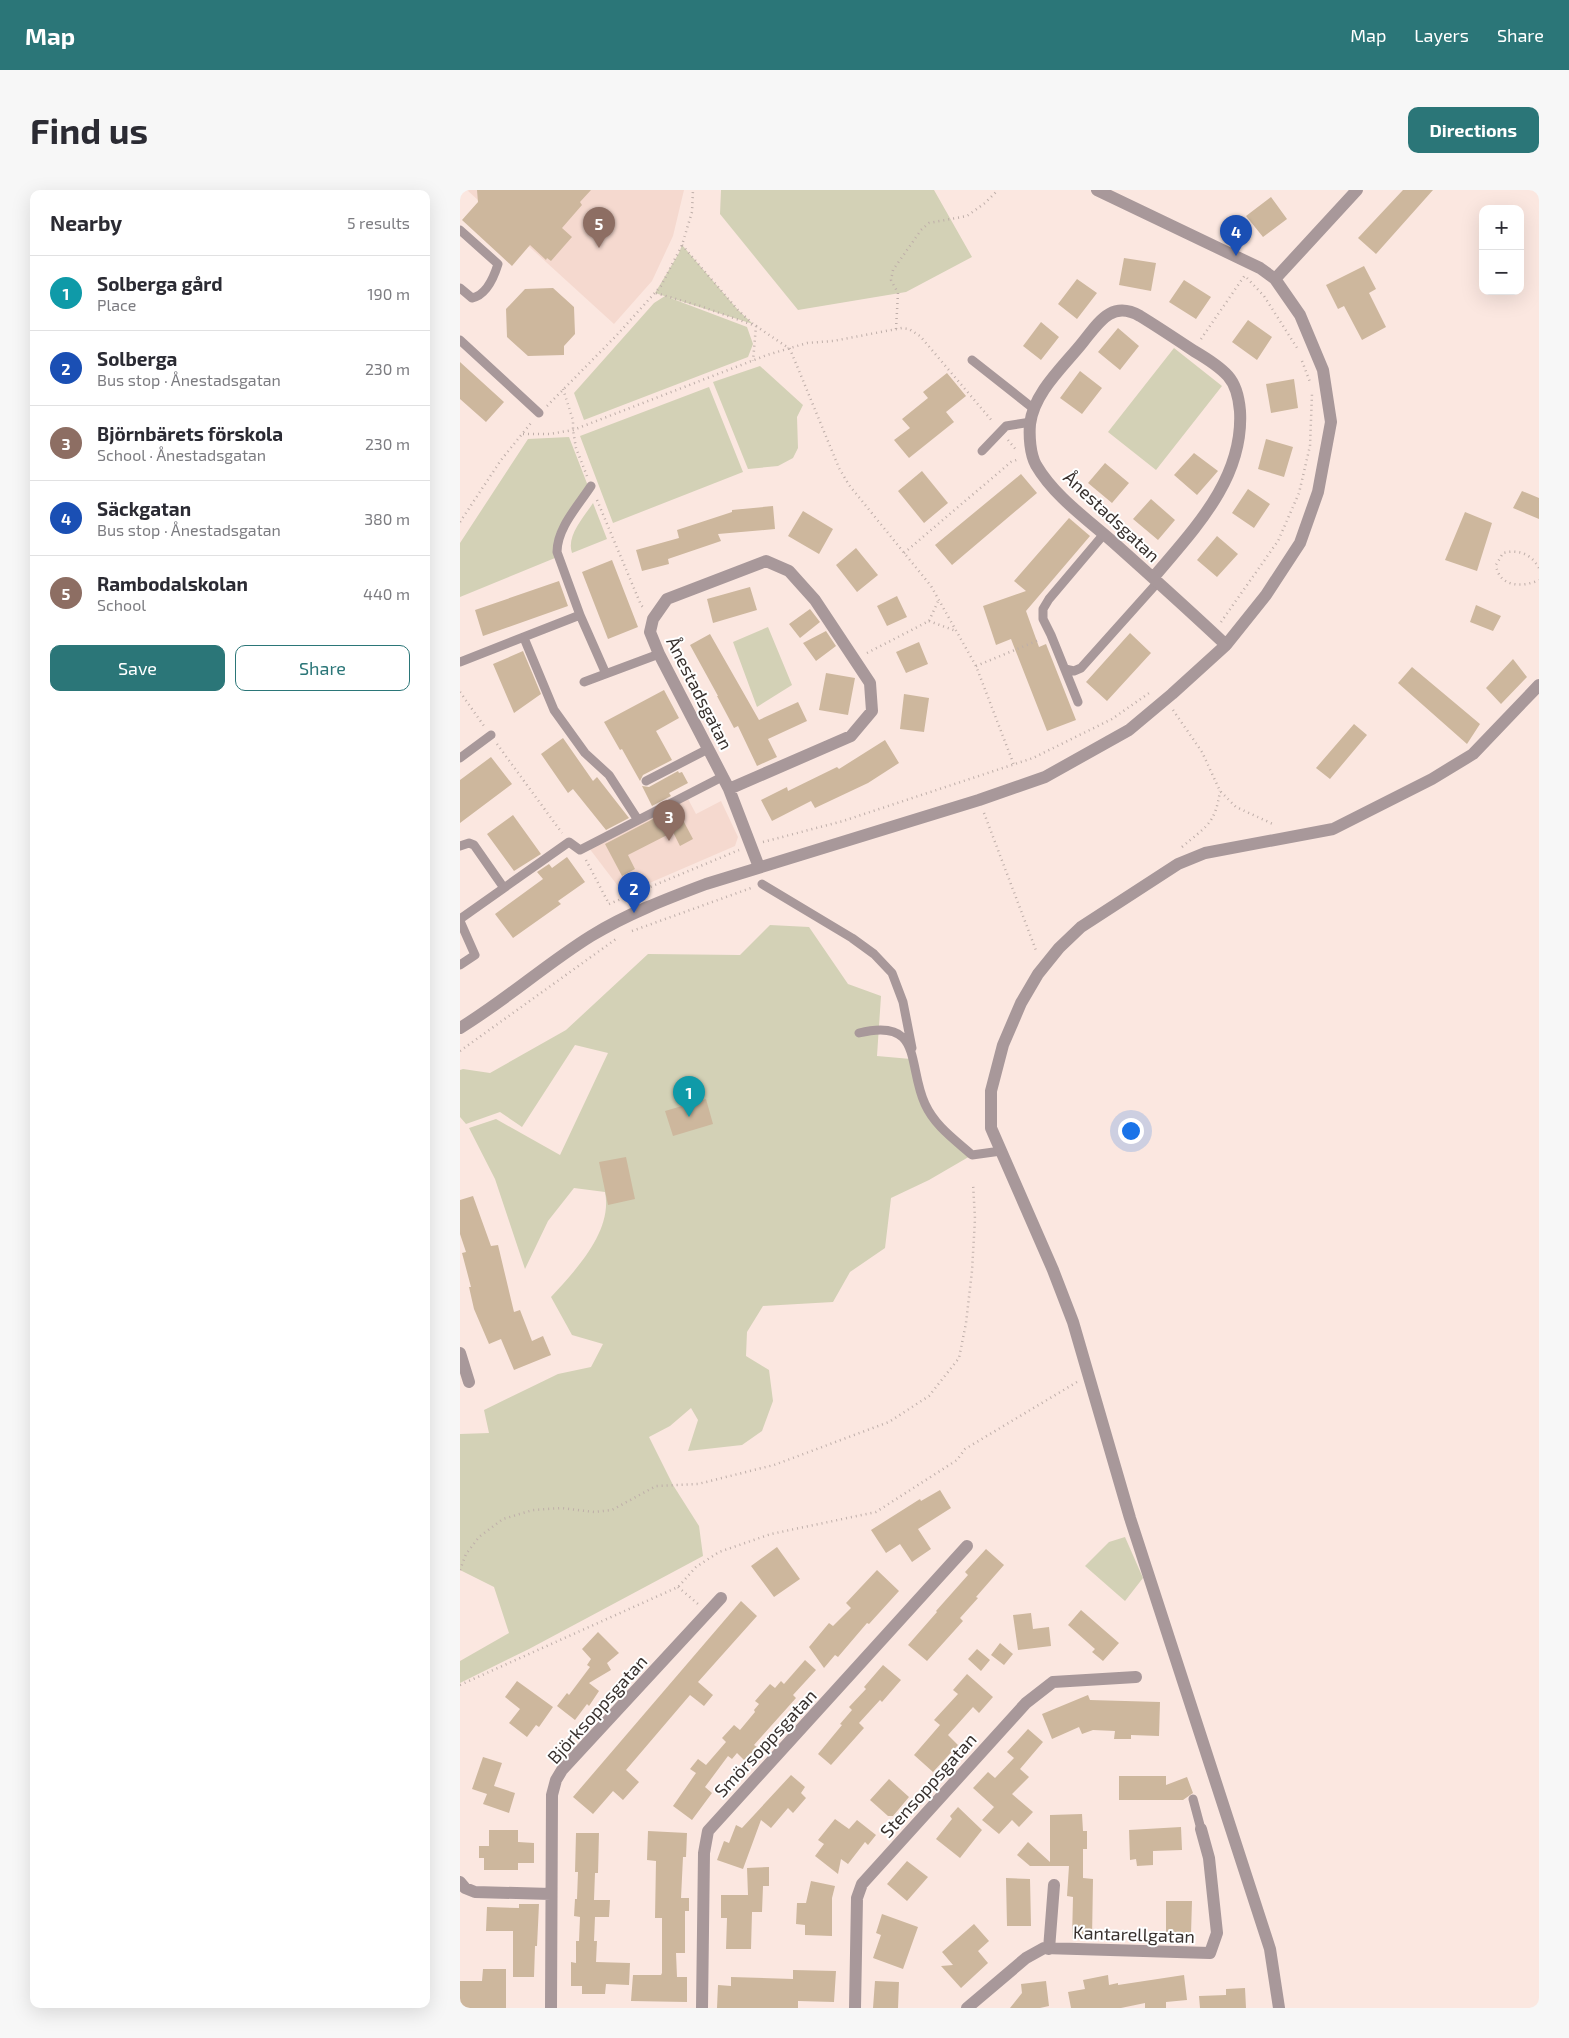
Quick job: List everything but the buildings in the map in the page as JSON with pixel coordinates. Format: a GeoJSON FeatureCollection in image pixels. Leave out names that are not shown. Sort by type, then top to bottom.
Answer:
{"type":"FeatureCollection","features":[{"type":"Feature","properties":{"kind":"street"},"geometry":{"type":"LineString","coordinates":[[460,1028],[490,1010],[590,937],[616,921],[665,899],[759,867],[979,800],[1045,776],[1129,730],[1166,700],[1226,644],[1266,595],[1300,543],[1318,492],[1331,422],[1323,370],[1300,315],[1276,279],[1260,268],[1097,190]]}},
{"type":"Feature","properties":{"kind":"street"},"geometry":{"type":"LineString","coordinates":[[1276,279],[1355,191]]}},
{"type":"Feature","properties":{"kind":"street","name":"Ånestadsgatan"},"geometry":{"type":"LineString","coordinates":[[1155,580],[1201,521],[1220,493],[1236,456],[1241,427],[1239,403],[1235,387],[1228,376],[1194,350],[1131,310],[1119,310],[1109,314],[1095,327],[1045,389],[1034,409],[1028,456],[1060,495],[1226,644]]}},
{"type":"Feature","properties":{"kind":"street","name":"Ånestadsgatan"},"geometry":{"type":"LineString","coordinates":[[729,789],[851,736],[872,711],[870,683],[815,600],[789,571],[766,561],[667,599],[653,619],[650,632],[659,654],[729,789],[759,867]]}},
{"type":"Feature","properties":{"kind":"street"},"geometry":{"type":"LineString","coordinates":[[1279,2008],[1270,1949],[1136,1536],[1073,1322],[1053,1270],[991,1128],[992,1091],[1003,1045],[1016,1014],[1042,968],[1082,926],[1178,864],[1205,853],[1333,829],[1432,780],[1473,754],[1539,685]]}},
{"type":"Feature","properties":{"kind":"street"},"geometry":{"type":"LineString","coordinates":[[460,1353],[469,1382]]}},
{"type":"Feature","properties":{"kind":"street","name":"Smörsoppsgatan"},"geometry":{"type":"LineString","coordinates":[[702,2008],[704,1853],[708,1831],[967,1546]]}},
{"type":"Feature","properties":{"kind":"street","name":"Björksoppsgatan"},"geometry":{"type":"LineString","coordinates":[[551,2008],[552,1795],[556,1780],[562,1770],[721,1598]]}},
{"type":"Feature","properties":{"kind":"street","name":"Stensoppsgatan"},"geometry":{"type":"LineString","coordinates":[[855,2008],[857,1898],[862,1884],[1026,1703],[1053,1682],[1136,1677]]}},
{"type":"Feature","properties":{"kind":"street","name":"Kantarellgatan"},"geometry":{"type":"LineString","coordinates":[[967,2008],[1026,1958],[1044,1948],[1210,1953],[1217,1933],[1209,1858],[1201,1829]]}},
{"type":"Feature","properties":{"kind":"street"},"geometry":{"type":"LineString","coordinates":[[460,1882],[465,1888],[475,1892],[551,1894]]}},
{"type":"Feature","properties":{"kind":"street","name":"Kantarellgatan"},"geometry":{"type":"LineString","coordinates":[[1049,1948],[1054,1885]]}},
{"type":"Feature","properties":{"kind":"lane"},"geometry":{"type":"LineString","coordinates":[[460,230],[498,264],[492,281],[476,297],[472,298],[460,288]]}},
{"type":"Feature","properties":{"kind":"lane"},"geometry":{"type":"LineString","coordinates":[[460,340],[540,413]]}},
{"type":"Feature","properties":{"kind":"lane"},"geometry":{"type":"LineString","coordinates":[[972,360],[1034,409]]}},
{"type":"Feature","properties":{"kind":"lane"},"geometry":{"type":"LineString","coordinates":[[982,451],[1006,426],[1031,422]]}},
{"type":"Feature","properties":{"kind":"lane"},"geometry":{"type":"LineString","coordinates":[[591,486],[561,532],[557,543],[557,552],[580,615],[606,674]]}},
{"type":"Feature","properties":{"kind":"lane"},"geometry":{"type":"LineString","coordinates":[[1078,702],[1043,619],[1043,609],[1049,599],[1104,534]]}},
{"type":"Feature","properties":{"kind":"lane"},"geometry":{"type":"LineString","coordinates":[[1065,669],[1074,671],[1081,668],[1155,580]]}},
{"type":"Feature","properties":{"kind":"lane"},"geometry":{"type":"LineString","coordinates":[[460,662],[580,615]]}},
{"type":"Feature","properties":{"kind":"lane"},"geometry":{"type":"LineString","coordinates":[[524,638],[554,710],[585,753],[609,775],[638,820]]}},
{"type":"Feature","properties":{"kind":"lane"},"geometry":{"type":"LineString","coordinates":[[584,682],[659,654]]}},
{"type":"Feature","properties":{"kind":"lane"},"geometry":{"type":"LineString","coordinates":[[460,758],[491,735]]}},
{"type":"Feature","properties":{"kind":"lane"},"geometry":{"type":"LineString","coordinates":[[646,781],[708,749]]}},
{"type":"Feature","properties":{"kind":"lane"},"geometry":{"type":"LineString","coordinates":[[460,965],[475,955],[460,920],[504,888],[569,842],[580,850],[722,777]]}},
{"type":"Feature","properties":{"kind":"lane"},"geometry":{"type":"LineString","coordinates":[[460,846],[468,842],[474,845],[504,888]]}},
{"type":"Feature","properties":{"kind":"lane"},"geometry":{"type":"LineString","coordinates":[[762,884],[852,938],[874,954],[892,973],[903,1002],[924,1103],[936,1124],[972,1155],[1001,1150]]}},
{"type":"Feature","properties":{"kind":"lane"},"geometry":{"type":"LineString","coordinates":[[859,1033],[886,1030],[897,1033],[912,1048]]}},
{"type":"Feature","properties":{"kind":"lane"},"geometry":{"type":"LineString","coordinates":[[1193,1799],[1201,1829]]}},
{"type":"Feature","properties":{"kind":"path"},"geometry":{"type":"LineString","coordinates":[[460,522],[501,460],[540,413],[616,336],[661,286],[682,245],[692,212],[693,190]]}},
{"type":"Feature","properties":{"kind":"path"},"geometry":{"type":"LineString","coordinates":[[896,329],[898,293],[891,280],[893,270],[921,230],[929,223],[967,216],[990,199],[998,190]]}},
{"type":"Feature","properties":{"kind":"path"},"geometry":{"type":"LineString","coordinates":[[682,245],[738,310],[756,326],[790,349],[839,468],[849,484],[931,586],[976,666],[1014,765]]}},
{"type":"Feature","properties":{"kind":"path"},"geometry":{"type":"LineString","coordinates":[[1194,350],[1245,275]]}},
{"type":"Feature","properties":{"kind":"path"},"geometry":{"type":"LineString","coordinates":[[655,293],[700,306],[756,326]]}},
{"type":"Feature","properties":{"kind":"path"},"geometry":{"type":"LineString","coordinates":[[753,361],[756,326]]}},
{"type":"Feature","properties":{"kind":"path"},"geometry":{"type":"LineString","coordinates":[[523,434],[550,434],[572,430],[753,361],[807,343],[833,341],[896,329],[909,329],[920,336],[1000,431],[1028,456],[1012,462],[904,552]]}},
{"type":"Feature","properties":{"kind":"path"},"geometry":{"type":"LineString","coordinates":[[563,389],[573,420],[572,430],[576,448],[641,604],[653,619]]}},
{"type":"Feature","properties":{"kind":"path"},"geometry":{"type":"LineString","coordinates":[[1539,568],[1536,562],[1520,552],[1503,553],[1496,565],[1497,574],[1502,580],[1513,584],[1529,584],[1539,580]]}},
{"type":"Feature","properties":{"kind":"path"},"geometry":{"type":"LineString","coordinates":[[854,659],[929,621],[939,599]]}},
{"type":"Feature","properties":{"kind":"path"},"geometry":{"type":"LineString","coordinates":[[929,621],[957,631]]}},
{"type":"Feature","properties":{"kind":"path"},"geometry":{"type":"LineString","coordinates":[[976,666],[1051,635]]}},
{"type":"Feature","properties":{"kind":"path"},"geometry":{"type":"LineString","coordinates":[[460,692],[569,842]]}},
{"type":"Feature","properties":{"kind":"path"},"geometry":{"type":"LineString","coordinates":[[1166,700],[1202,752],[1220,791],[1236,807],[1276,825]]}},
{"type":"Feature","properties":{"kind":"path"},"geometry":{"type":"LineString","coordinates":[[1181,848],[1212,821],[1218,808],[1220,791]]}},
{"type":"Feature","properties":{"kind":"path"},"geometry":{"type":"LineString","coordinates":[[979,800],[1042,968]]}},
{"type":"Feature","properties":{"kind":"path"},"geometry":{"type":"LineString","coordinates":[[580,850],[593,870],[609,904],[751,846]]}},
{"type":"Feature","properties":{"kind":"path"},"geometry":{"type":"LineString","coordinates":[[630,932],[762,884]]}},
{"type":"Feature","properties":{"kind":"path"},"geometry":{"type":"LineString","coordinates":[[460,1051],[621,936],[616,921]]}},
{"type":"Feature","properties":{"kind":"path"},"geometry":{"type":"LineString","coordinates":[[460,1570],[466,1554],[479,1537],[503,1519],[533,1510],[561,1508],[594,1512],[612,1510],[656,1486],[698,1484],[774,1465],[889,1422],[928,1396],[959,1358],[972,1271],[975,1218],[973,1183]]}},
{"type":"Feature","properties":{"kind":"path"},"geometry":{"type":"LineString","coordinates":[[460,1685],[678,1587],[696,1567],[719,1552],[771,1534],[876,1512],[957,1460],[965,1449],[1088,1375]]}},
{"type":"Feature","properties":{"kind":"path"},"geometry":{"type":"LineString","coordinates":[[678,1587],[707,1613]]}},
{"type":"Feature","properties":{"kind":"shaded area"},"geometry":{"type":"Polygon","coordinates":[[[467,190],[684,190],[673,236],[652,281],[614,324],[467,190]]]}},
{"type":"Feature","properties":{"kind":"shaded area"},"geometry":{"type":"Polygon","coordinates":[[[721,190],[934,190],[972,257],[906,292],[798,310],[720,214],[721,190]]]}},
{"type":"Feature","properties":{"kind":"shaded area"},"geometry":{"type":"Polygon","coordinates":[[[682,245],[738,310],[753,324],[655,293],[682,245]]]}},
{"type":"Feature","properties":{"kind":"shaded area"},"geometry":{"type":"Polygon","coordinates":[[[665,296],[747,327],[753,344],[748,357],[584,420],[574,393],[654,303],[665,296]]]}},
{"type":"Feature","properties":{"kind":"shaded area"},"geometry":{"type":"Polygon","coordinates":[[[1174,348],[1222,386],[1156,470],[1108,432],[1174,348]]]}},
{"type":"Feature","properties":{"kind":"shaded area"},"geometry":{"type":"Polygon","coordinates":[[[760,366],[803,405],[797,417],[798,448],[793,458],[778,466],[748,469],[713,382],[760,366]]]}},
{"type":"Feature","properties":{"kind":"shaded area"},"geometry":{"type":"Polygon","coordinates":[[[709,387],[743,472],[613,523],[580,436],[709,387]]]}},
{"type":"Feature","properties":{"kind":"shaded area"},"geometry":{"type":"Polygon","coordinates":[[[569,437],[588,486],[557,531],[555,558],[460,597],[460,543],[528,439],[569,437]]]}},
{"type":"Feature","properties":{"kind":"shaded area"},"geometry":{"type":"Polygon","coordinates":[[[593,503],[607,539],[572,553],[571,540],[581,520],[593,503]]]}},
{"type":"Feature","properties":{"kind":"shaded area"},"geometry":{"type":"Polygon","coordinates":[[[768,627],[792,685],[757,707],[733,642],[768,627]]]}},
{"type":"Feature","properties":{"kind":"shaded area"},"geometry":{"type":"Polygon","coordinates":[[[687,797],[696,814],[721,801],[738,837],[735,846],[624,894],[589,848],[687,797]]]}},
{"type":"Feature","properties":{"kind":"shaded area"},"geometry":{"type":"Polygon","coordinates":[[[770,925],[809,927],[848,984],[881,996],[877,1056],[911,1059],[927,1115],[972,1155],[929,1180],[891,1198],[885,1248],[850,1272],[833,1302],[763,1306],[747,1332],[746,1356],[769,1370],[773,1401],[762,1431],[742,1445],[688,1451],[698,1420],[691,1408],[670,1426],[649,1437],[673,1485],[699,1526],[703,1556],[529,1649],[460,1683],[460,1661],[509,1633],[494,1587],[460,1570],[460,1434],[489,1433],[484,1410],[558,1374],[591,1367],[603,1344],[572,1335],[551,1297],[571,1275],[590,1249],[598,1235],[606,1207],[605,1192],[574,1188],[548,1221],[525,1269],[495,1179],[469,1128],[496,1119],[560,1155],[608,1053],[575,1045],[522,1127],[500,1112],[466,1124],[460,1117],[460,1070],[490,1073],[566,1030],[648,954],[740,955],[770,925]]]}},
{"type":"Feature","properties":{"kind":"shaded area"},"geometry":{"type":"Polygon","coordinates":[[[1125,1537],[1143,1578],[1125,1601],[1085,1566],[1109,1542],[1125,1537]]]}},
{"type":"Feature","properties":{"kind":"place","name":"Rambodalskolan"},"geometry":{"type":"Point","coordinates":[599,248]}},
{"type":"Feature","properties":{"kind":"place","name":"Säckgatan"},"geometry":{"type":"Point","coordinates":[1236,256]}},
{"type":"Feature","properties":{"kind":"place","name":"Björnbärets förskola"},"geometry":{"type":"Point","coordinates":[669,841]}},
{"type":"Feature","properties":{"kind":"place","name":"Solberga"},"geometry":{"type":"Point","coordinates":[634,913]}},
{"type":"Feature","properties":{"kind":"place","name":"Solberga gård"},"geometry":{"type":"Point","coordinates":[689,1117]}}]}
